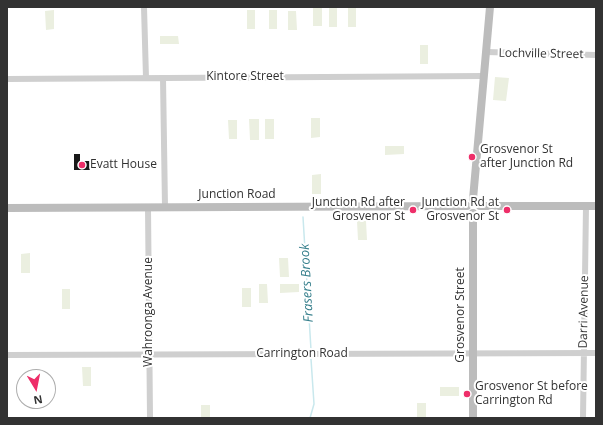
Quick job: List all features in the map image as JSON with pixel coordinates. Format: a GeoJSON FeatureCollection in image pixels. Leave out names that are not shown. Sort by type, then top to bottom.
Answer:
{"type":"FeatureCollection","features":[{"type":"Feature","properties":{"kind":"main road"},"geometry":{"type":"LineString","coordinates":[[474,199],[490,7]]}},
{"type":"Feature","properties":{"kind":"main road"},"geometry":{"type":"LineString","coordinates":[[474,199],[469,201],[467,206],[468,210],[473,213],[478,211],[480,206]]}},
{"type":"Feature","properties":{"kind":"main road"},"geometry":{"type":"LineString","coordinates":[[474,199],[478,201],[480,206]]}},
{"type":"Feature","properties":{"kind":"main road","name":"Junction Road"},"geometry":{"type":"LineString","coordinates":[[7,208],[467,206]]}},
{"type":"Feature","properties":{"kind":"main road"},"geometry":{"type":"LineString","coordinates":[[480,206],[596,206]]}},
{"type":"Feature","properties":{"kind":"main road","name":"Grosvenor Street"},"geometry":{"type":"LineString","coordinates":[[473,213],[473,418]]}},
{"type":"Feature","properties":{"kind":"street"},"geometry":{"type":"LineString","coordinates":[[144,7],[146,78]]}},
{"type":"Feature","properties":{"kind":"street","name":"Lochville Street"},"geometry":{"type":"LineString","coordinates":[[486,52],[596,55]]}},
{"type":"Feature","properties":{"kind":"street","name":"Kintore Street"},"geometry":{"type":"LineString","coordinates":[[7,78],[484,76]]}},
{"type":"Feature","properties":{"kind":"street"},"geometry":{"type":"LineString","coordinates":[[163,78],[165,207]]}},
{"type":"Feature","properties":{"kind":"street","name":"Darri Avenue"},"geometry":{"type":"LineString","coordinates":[[583,418],[586,206]]}},
{"type":"Feature","properties":{"kind":"street","name":"Wahroonga Avenue"},"geometry":{"type":"LineString","coordinates":[[148,207],[150,418]]}},
{"type":"Feature","properties":{"kind":"street","name":"Carrington Road"},"geometry":{"type":"LineString","coordinates":[[7,355],[596,353]]}},
{"type":"Feature","properties":{"kind":"shaded area"},"geometry":{"type":"Polygon","coordinates":[[[313,7],[322,7],[322,26],[313,26],[313,7]]]}},
{"type":"Feature","properties":{"kind":"shaded area"},"geometry":{"type":"Polygon","coordinates":[[[329,8],[337,8],[337,27],[329,27],[329,8]]]}},
{"type":"Feature","properties":{"kind":"shaded area"},"geometry":{"type":"Polygon","coordinates":[[[348,8],[356,8],[356,27],[348,27],[348,8]]]}},
{"type":"Feature","properties":{"kind":"shaded area"},"geometry":{"type":"Polygon","coordinates":[[[54,10],[54,29],[46,30],[45,11],[54,10]]]}},
{"type":"Feature","properties":{"kind":"shaded area"},"geometry":{"type":"Polygon","coordinates":[[[247,10],[255,10],[255,29],[247,29],[247,10]]]}},
{"type":"Feature","properties":{"kind":"shaded area"},"geometry":{"type":"Polygon","coordinates":[[[269,10],[277,10],[277,29],[269,29],[269,10]]]}},
{"type":"Feature","properties":{"kind":"shaded area"},"geometry":{"type":"Polygon","coordinates":[[[288,11],[296,11],[297,30],[288,30],[288,11]]]}},
{"type":"Feature","properties":{"kind":"shaded area"},"geometry":{"type":"Polygon","coordinates":[[[160,36],[178,36],[179,44],[160,44],[160,36]]]}},
{"type":"Feature","properties":{"kind":"shaded area"},"geometry":{"type":"Polygon","coordinates":[[[420,45],[428,45],[428,64],[420,64],[420,45]]]}},
{"type":"Feature","properties":{"kind":"shaded area"},"geometry":{"type":"Polygon","coordinates":[[[495,77],[509,78],[506,101],[493,100],[495,77]]]}},
{"type":"Feature","properties":{"kind":"shaded area"},"geometry":{"type":"Polygon","coordinates":[[[311,118],[320,118],[320,137],[311,138],[311,118]]]}},
{"type":"Feature","properties":{"kind":"shaded area"},"geometry":{"type":"Polygon","coordinates":[[[249,119],[259,119],[259,140],[250,140],[249,119]]]}},
{"type":"Feature","properties":{"kind":"shaded area"},"geometry":{"type":"Polygon","coordinates":[[[265,119],[274,119],[274,139],[265,139],[265,119]]]}},
{"type":"Feature","properties":{"kind":"shaded area"},"geometry":{"type":"Polygon","coordinates":[[[228,120],[237,120],[237,139],[229,139],[228,120]]]}},
{"type":"Feature","properties":{"kind":"shaded area"},"geometry":{"type":"Polygon","coordinates":[[[385,146],[404,146],[404,154],[385,155],[385,146]]]}},
{"type":"Feature","properties":{"kind":"shaded area"},"geometry":{"type":"Polygon","coordinates":[[[321,174],[321,194],[312,194],[312,175],[321,174]]]}},
{"type":"Feature","properties":{"kind":"shaded area"},"geometry":{"type":"Polygon","coordinates":[[[357,221],[366,221],[367,240],[358,240],[357,221]]]}},
{"type":"Feature","properties":{"kind":"shaded area"},"geometry":{"type":"Polygon","coordinates":[[[30,253],[30,273],[21,273],[21,254],[30,253]]]}},
{"type":"Feature","properties":{"kind":"shaded area"},"geometry":{"type":"Polygon","coordinates":[[[279,258],[288,258],[289,277],[280,277],[279,258]]]}},
{"type":"Feature","properties":{"kind":"shaded area"},"geometry":{"type":"Polygon","coordinates":[[[259,284],[267,284],[268,303],[259,303],[259,284]]]}},
{"type":"Feature","properties":{"kind":"shaded area"},"geometry":{"type":"Polygon","coordinates":[[[280,284],[299,284],[299,292],[280,293],[280,284]]]}},
{"type":"Feature","properties":{"kind":"shaded area"},"geometry":{"type":"Polygon","coordinates":[[[242,288],[251,288],[251,307],[242,307],[242,288]]]}},
{"type":"Feature","properties":{"kind":"shaded area"},"geometry":{"type":"Polygon","coordinates":[[[62,289],[70,289],[70,309],[62,309],[62,289]]]}},
{"type":"Feature","properties":{"kind":"shaded area"},"geometry":{"type":"Polygon","coordinates":[[[82,367],[91,367],[91,386],[83,386],[82,367]]]}},
{"type":"Feature","properties":{"kind":"shaded area"},"geometry":{"type":"Polygon","coordinates":[[[440,387],[459,387],[459,396],[440,396],[440,387]]]}},
{"type":"Feature","properties":{"kind":"shaded area"},"geometry":{"type":"Polygon","coordinates":[[[417,403],[426,403],[426,418],[417,418],[417,403]]]}},
{"type":"Feature","properties":{"kind":"shaded area"},"geometry":{"type":"Polygon","coordinates":[[[201,405],[210,405],[210,418],[201,418],[201,405]]]}},
{"type":"Feature","properties":{"kind":"building","name":"Evatt House"},"geometry":{"type":"Polygon","coordinates":[[[74,154],[80,154],[80,161],[90,161],[90,170],[74,170],[74,154]]]}},
{"type":"Feature","properties":{"kind":"waterway","name":"Frasers Brook"},"geometry":{"type":"LineString","coordinates":[[303,217],[311,350]]}},
{"type":"Feature","properties":{"kind":"waterway","name":"Frasers Brook"},"geometry":{"type":"LineString","coordinates":[[310,418],[314,404],[311,359]]}},
{"type":"Feature","properties":{"kind":"place","name":"Grosvenor St after Junction Rd"},"geometry":{"type":"Point","coordinates":[472,157]}},
{"type":"Feature","properties":{"kind":"place","name":"Evatt House"},"geometry":{"type":"Point","coordinates":[82,165]}},
{"type":"Feature","properties":{"kind":"place","name":"Junction Rd after Grosvenor St"},"geometry":{"type":"Point","coordinates":[413,210]}},
{"type":"Feature","properties":{"kind":"place","name":"Junction Rd at Grosvenor St"},"geometry":{"type":"Point","coordinates":[507,210]}},
{"type":"Feature","properties":{"kind":"place","name":"Grosvenor St before Carrington Rd"},"geometry":{"type":"Point","coordinates":[467,394]}}]}
